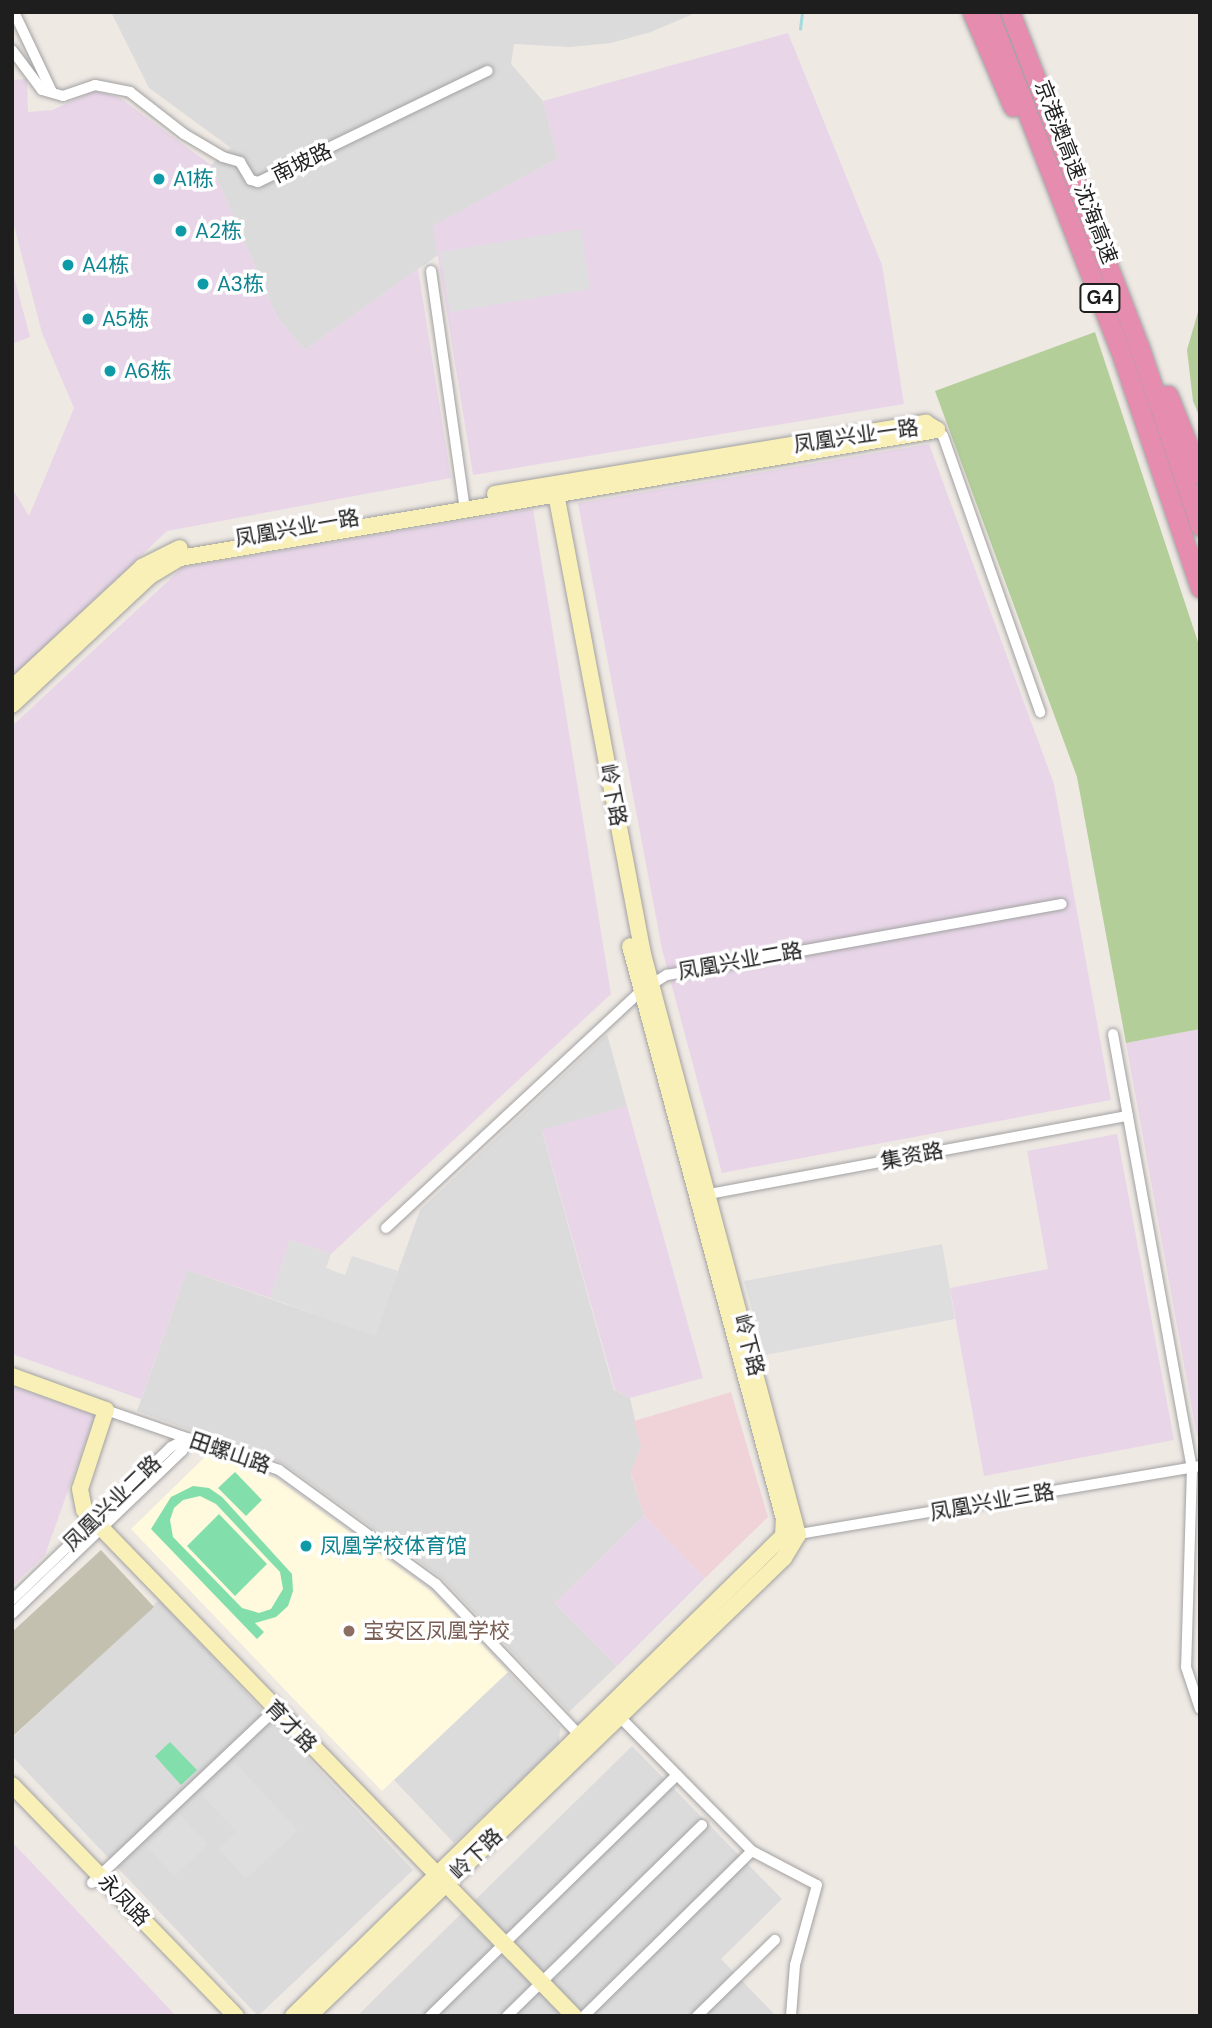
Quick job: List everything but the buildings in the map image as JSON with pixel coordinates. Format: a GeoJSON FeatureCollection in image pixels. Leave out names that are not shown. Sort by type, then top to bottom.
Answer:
{"type":"FeatureCollection","features":[{"type":"Feature","properties":{"kind":"highway"},"geometry":{"type":"LineString","coordinates":[[972,12],[1119,350]]}},
{"type":"Feature","properties":{"kind":"highway","name":"京港澳高速 沈海高速"},"geometry":{"type":"LineString","coordinates":[[988,12],[1119,350],[1200,588]]}},
{"type":"Feature","properties":{"kind":"highway","name":"京港澳高速 沈海高速"},"geometry":{"type":"LineString","coordinates":[[1010,12],[1102,250],[1200,526]]}},
{"type":"Feature","properties":{"kind":"highway"},"geometry":{"type":"LineString","coordinates":[[1102,250],[1139,322],[1200,475]]}},
{"type":"Feature","properties":{"kind":"street"},"geometry":{"type":"LineString","coordinates":[[14,12],[52,92]]}},
{"type":"Feature","properties":{"kind":"street"},"geometry":{"type":"LineString","coordinates":[[12,50],[34,83],[52,92]]}},
{"type":"Feature","properties":{"kind":"street","name":"南坡路"},"geometry":{"type":"LineString","coordinates":[[52,92],[63,96],[95,85],[130,92],[184,134],[223,158],[240,162],[251,180],[258,182],[488,71]]}},
{"type":"Feature","properties":{"kind":"street"},"geometry":{"type":"LineString","coordinates":[[431,271],[464,505]]}},
{"type":"Feature","properties":{"kind":"street","name":"凤凰兴业一路"},"geometry":{"type":"LineString","coordinates":[[12,705],[150,576],[175,560],[464,505],[926,423],[937,430]]}},
{"type":"Feature","properties":{"kind":"street"},"geometry":{"type":"LineString","coordinates":[[937,430],[943,436],[1040,712]]}},
{"type":"Feature","properties":{"kind":"street","name":"岭下路"},"geometry":{"type":"LineString","coordinates":[[293,2016],[787,1554],[791,1535],[646,987],[550,490]]}},
{"type":"Feature","properties":{"kind":"street","name":"凤凰兴业一路"},"geometry":{"type":"LineString","coordinates":[[12,688],[142,567],[168,551],[464,505]]}},
{"type":"Feature","properties":{"kind":"street","name":"凤凰兴业二路"},"geometry":{"type":"LineString","coordinates":[[386,1228],[646,987],[676,972],[1062,904]]}},
{"type":"Feature","properties":{"kind":"street"},"geometry":{"type":"LineString","coordinates":[[1113,1034],[1196,1467],[1186,1667],[1200,1709]]}},
{"type":"Feature","properties":{"kind":"street","name":"集资路"},"geometry":{"type":"LineString","coordinates":[[702,1196],[1128,1116]]}},
{"type":"Feature","properties":{"kind":"street"},"geometry":{"type":"LineString","coordinates":[[12,1376],[106,1410]]}},
{"type":"Feature","properties":{"kind":"street","name":"田螺山路"},"geometry":{"type":"LineString","coordinates":[[106,1410],[279,1470],[436,1584],[585,1741]]}},
{"type":"Feature","properties":{"kind":"street","name":"育才路"},"geometry":{"type":"LineString","coordinates":[[106,1410],[79,1494],[98,1525],[440,1881],[574,2016]]}},
{"type":"Feature","properties":{"kind":"street","name":"凤凰兴业二路"},"geometry":{"type":"LineString","coordinates":[[12,1600],[182,1451],[187,1438]]}},
{"type":"Feature","properties":{"kind":"street","name":"凤凰兴业三路"},"geometry":{"type":"LineString","coordinates":[[791,1535],[1196,1467]]}},
{"type":"Feature","properties":{"kind":"street","name":"凤凰兴业二路"},"geometry":{"type":"LineString","coordinates":[[12,1614],[98,1525]]}},
{"type":"Feature","properties":{"kind":"street"},"geometry":{"type":"LineString","coordinates":[[96,1879],[275,1710]]}},
{"type":"Feature","properties":{"kind":"street"},"geometry":{"type":"LineString","coordinates":[[615,1712],[752,1852],[817,1885],[795,1965],[791,2016]]}},
{"type":"Feature","properties":{"kind":"street"},"geometry":{"type":"LineString","coordinates":[[430,2016],[677,1775]]}},
{"type":"Feature","properties":{"kind":"street","name":"永凤路"},"geometry":{"type":"LineString","coordinates":[[12,1785],[96,1879]]}},
{"type":"Feature","properties":{"kind":"street","name":"永凤路"},"geometry":{"type":"LineString","coordinates":[[12,1800],[96,1879],[232,2015]]}},
{"type":"Feature","properties":{"kind":"street"},"geometry":{"type":"LineString","coordinates":[[507,2016],[702,1825]]}},
{"type":"Feature","properties":{"kind":"street"},"geometry":{"type":"LineString","coordinates":[[584,2016],[752,1852]]}},
{"type":"Feature","properties":{"kind":"street","name":"岭下路"},"geometry":{"type":"LineString","coordinates":[[309,2016],[440,1881]]}},
{"type":"Feature","properties":{"kind":"street"},"geometry":{"type":"LineString","coordinates":[[697,2016],[775,1940]]}},
{"type":"Feature","properties":{"kind":"shaded area"},"geometry":{"type":"Polygon","coordinates":[[[111,12],[698,12],[651,32],[611,43],[570,47],[514,44],[511,64],[543,101],[558,158],[434,226],[438,255],[305,350],[278,319],[211,165],[231,148],[149,88],[111,12]]]}},
{"type":"Feature","properties":{"kind":"shaded area"},"geometry":{"type":"Polygon","coordinates":[[[788,33],[882,265],[904,404],[473,475],[433,226],[558,158],[543,101],[788,33]]]}},
{"type":"Feature","properties":{"kind":"shaded area"},"geometry":{"type":"Polygon","coordinates":[[[27,79],[28,112],[52,110],[95,91],[120,98],[211,165],[278,319],[305,350],[418,269],[451,478],[167,531],[12,677],[12,488],[29,516],[74,408],[42,333],[12,218],[12,80],[27,79]]]}},
{"type":"Feature","properties":{"kind":"shaded area"},"geometry":{"type":"Polygon","coordinates":[[[581,229],[590,289],[450,312],[440,252],[581,229]]]}},
{"type":"Feature","properties":{"kind":"shaded area"},"geometry":{"type":"Polygon","coordinates":[[[12,269],[30,337],[12,344],[12,269]]]}},
{"type":"Feature","properties":{"kind":"shaded area"},"geometry":{"type":"Polygon","coordinates":[[[929,444],[1054,784],[1111,1100],[722,1173],[662,949],[578,503],[929,444]]]}},
{"type":"Feature","properties":{"kind":"shaded area"},"geometry":{"type":"Polygon","coordinates":[[[533,509],[611,994],[331,1254],[290,1240],[270,1298],[187,1270],[141,1399],[12,1354],[12,726],[183,567],[533,509]]]}},
{"type":"Feature","properties":{"kind":"shaded area"},"geometry":{"type":"Polygon","coordinates":[[[1200,1029],[1200,1436],[1197,1436],[1126,1043],[1200,1029]]]}},
{"type":"Feature","properties":{"kind":"shaded area"},"geometry":{"type":"Polygon","coordinates":[[[607,1034],[627,1106],[542,1131],[614,1390],[630,1398],[641,1446],[631,1474],[644,1516],[555,1603],[617,1666],[569,1712],[442,1578],[283,1463],[137,1411],[187,1270],[375,1335],[420,1210],[607,1034]]]}},
{"type":"Feature","properties":{"kind":"shaded area"},"geometry":{"type":"Polygon","coordinates":[[[627,1106],[703,1378],[630,1398],[615,1390],[542,1130],[627,1106]]]}},
{"type":"Feature","properties":{"kind":"shaded area"},"geometry":{"type":"Polygon","coordinates":[[[1117,1134],[1174,1440],[984,1476],[950,1288],[1048,1269],[1027,1151],[1117,1134]]]}},
{"type":"Feature","properties":{"kind":"shaded area"},"geometry":{"type":"Polygon","coordinates":[[[290,1240],[331,1254],[326,1268],[345,1275],[352,1256],[398,1271],[375,1336],[270,1298],[290,1240]]]}},
{"type":"Feature","properties":{"kind":"shaded area"},"geometry":{"type":"Polygon","coordinates":[[[942,1244],[955,1319],[765,1355],[744,1281],[942,1244]]]}},
{"type":"Feature","properties":{"kind":"shaded area"},"geometry":{"type":"Polygon","coordinates":[[[12,1386],[95,1415],[45,1555],[12,1586],[12,1386]]]}},
{"type":"Feature","properties":{"kind":"shaded area"},"geometry":{"type":"Polygon","coordinates":[[[731,1392],[768,1517],[705,1578],[644,1516],[631,1473],[641,1446],[634,1421],[731,1392]]]}},
{"type":"Feature","properties":{"kind":"shaded area","name":"宝安区凤凰学校"},"geometry":{"type":"Polygon","coordinates":[[[208,1454],[275,1478],[431,1591],[508,1672],[382,1791],[131,1529],[208,1454]]]}},
{"type":"Feature","properties":{"kind":"shaded area"},"geometry":{"type":"Polygon","coordinates":[[[644,1516],[705,1578],[617,1666],[555,1603],[644,1516]]]}},
{"type":"Feature","properties":{"kind":"shaded area"},"geometry":{"type":"Polygon","coordinates":[[[101,1550],[154,1607],[12,1737],[12,1632],[101,1550]]]}},
{"type":"Feature","properties":{"kind":"shaded area"},"geometry":{"type":"Polygon","coordinates":[[[159,1600],[413,1870],[258,2016],[12,1756],[12,1738],[159,1600]]]}},
{"type":"Feature","properties":{"kind":"shaded area"},"geometry":{"type":"Polygon","coordinates":[[[508,1672],[560,1727],[559,1744],[454,1843],[394,1780],[508,1672]]]}},
{"type":"Feature","properties":{"kind":"shaded area"},"geometry":{"type":"Polygon","coordinates":[[[632,1746],[782,1899],[721,1959],[776,2016],[357,2016],[632,1746]]]}},
{"type":"Feature","properties":{"kind":"shaded area"},"geometry":{"type":"Polygon","coordinates":[[[235,1763],[298,1830],[246,1879],[219,1849],[237,1832],[202,1795],[235,1763]]]}},
{"type":"Feature","properties":{"kind":"shaded area"},"geometry":{"type":"Polygon","coordinates":[[[180,1815],[208,1845],[174,1876],[147,1847],[180,1815]]]}},
{"type":"Feature","properties":{"kind":"shaded area"},"geometry":{"type":"Polygon","coordinates":[[[12,1842],[33,1864],[176,2016],[12,2016],[12,1842]]]}},
{"type":"Feature","properties":{"kind":"green space"},"geometry":{"type":"Polygon","coordinates":[[[1200,305],[1200,418],[1193,401],[1187,350],[1200,305]]]}},
{"type":"Feature","properties":{"kind":"green space"},"geometry":{"type":"Polygon","coordinates":[[[1095,332],[1200,648],[1200,1029],[1126,1043],[1077,777],[935,391],[1095,332]]]}},
{"type":"Feature","properties":{"kind":"green space"},"geometry":{"type":"Polygon","coordinates":[[[235,1472],[262,1500],[246,1516],[218,1488],[235,1472]]]}},
{"type":"Feature","properties":{"kind":"green space"},"geometry":{"type":"Polygon","coordinates":[[[193,1486],[209,1488],[222,1497],[292,1574],[293,1591],[288,1606],[276,1617],[255,1623],[264,1632],[257,1639],[151,1529],[171,1497],[193,1486]],[[200,1496],[183,1500],[174,1508],[170,1520],[173,1537],[242,1608],[259,1613],[271,1609],[283,1589],[280,1572],[216,1504],[200,1496]]]}},
{"type":"Feature","properties":{"kind":"green space"},"geometry":{"type":"Polygon","coordinates":[[[219,1514],[267,1564],[235,1596],[187,1546],[219,1514]]]}},
{"type":"Feature","properties":{"kind":"green space"},"geometry":{"type":"Polygon","coordinates":[[[170,1742],[197,1770],[181,1785],[155,1756],[170,1742]]]}},
{"type":"Feature","properties":{"kind":"waterway"},"geometry":{"type":"LineString","coordinates":[[800,29],[802,12]]}},
{"type":"Feature","properties":{"kind":"place","name":"A1栋"},"geometry":{"type":"Point","coordinates":[159,179]}},
{"type":"Feature","properties":{"kind":"place","name":"A2栋"},"geometry":{"type":"Point","coordinates":[181,231]}},
{"type":"Feature","properties":{"kind":"place","name":"A4栋"},"geometry":{"type":"Point","coordinates":[68,265]}},
{"type":"Feature","properties":{"kind":"place","name":"A3栋"},"geometry":{"type":"Point","coordinates":[203,284]}},
{"type":"Feature","properties":{"kind":"place","name":"A5栋"},"geometry":{"type":"Point","coordinates":[88,319]}},
{"type":"Feature","properties":{"kind":"place","name":"A6栋"},"geometry":{"type":"Point","coordinates":[110,371]}},
{"type":"Feature","properties":{"kind":"place","name":"凤凰学校体育馆"},"geometry":{"type":"Point","coordinates":[306,1546]}},
{"type":"Feature","properties":{"kind":"place","name":"宝安区凤凰学校"},"geometry":{"type":"Point","coordinates":[349,1631]}}]}
